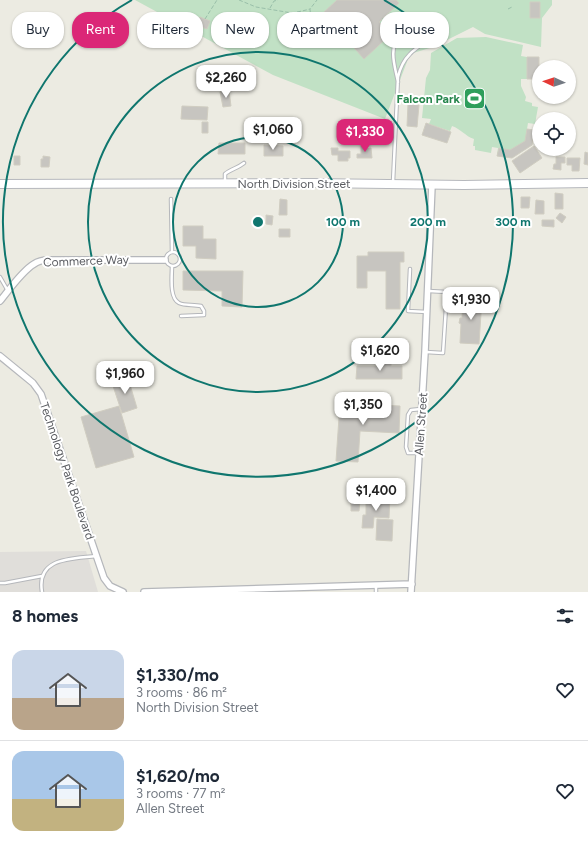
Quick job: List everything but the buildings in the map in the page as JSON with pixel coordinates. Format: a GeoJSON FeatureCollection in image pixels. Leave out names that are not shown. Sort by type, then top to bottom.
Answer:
{"type":"FeatureCollection","features":[{"type":"Feature","properties":{"kind":"street","name":"North Division Street"},"geometry":{"type":"LineString","coordinates":[[0,184],[588,183]]}},
{"type":"Feature","properties":{"kind":"street","name":"Allen Street"},"geometry":{"type":"LineString","coordinates":[[411,592],[425,352],[432,184]]}},
{"type":"Feature","properties":{"kind":"street","name":"Commerce Way"},"geometry":{"type":"LineString","coordinates":[[0,301],[29,267],[42,260],[166,260]]}},
{"type":"Feature","properties":{"kind":"street","name":"Technology Park Boulevard"},"geometry":{"type":"LineString","coordinates":[[0,356],[32,383],[41,394],[105,581],[114,589],[123,592]]}},
{"type":"Feature","properties":{"kind":"street"},"geometry":{"type":"LineString","coordinates":[[144,592],[412,584]]}},
{"type":"Feature","properties":{"kind":"lane"},"geometry":{"type":"LineString","coordinates":[[393,184],[399,72],[404,61],[422,43],[422,37],[414,31],[408,31],[402,34],[396,40],[394,45],[393,53],[398,82]]}},
{"type":"Feature","properties":{"kind":"lane"},"geometry":{"type":"LineString","coordinates":[[224,184],[225,174],[244,163]]}},
{"type":"Feature","properties":{"kind":"lane"},"geometry":{"type":"LineString","coordinates":[[171,199],[172,252]]}},
{"type":"Feature","properties":{"kind":"lane"},"geometry":{"type":"LineString","coordinates":[[172,252],[166,255],[168,264],[172,266]]}},
{"type":"Feature","properties":{"kind":"lane"},"geometry":{"type":"LineString","coordinates":[[172,252],[176,253],[180,259],[176,265],[172,266]]}},
{"type":"Feature","properties":{"kind":"lane"},"geometry":{"type":"LineString","coordinates":[[172,266],[172,293],[174,299],[179,303],[201,306],[204,312],[204,315],[181,316]]}},
{"type":"Feature","properties":{"kind":"lane"},"geometry":{"type":"LineString","coordinates":[[410,269],[408,311],[427,312]]}},
{"type":"Feature","properties":{"kind":"lane"},"geometry":{"type":"LineString","coordinates":[[0,277],[8,291]]}},
{"type":"Feature","properties":{"kind":"lane"},"geometry":{"type":"LineString","coordinates":[[425,352],[444,353],[447,292],[428,291]]}},
{"type":"Feature","properties":{"kind":"lane"},"geometry":{"type":"LineString","coordinates":[[419,453],[408,453],[406,447],[408,415],[411,410],[422,409]]}},
{"type":"Feature","properties":{"kind":"lane"},"geometry":{"type":"LineString","coordinates":[[42,592],[42,576],[48,568],[56,562],[96,556]]}},
{"type":"Feature","properties":{"kind":"lane"},"geometry":{"type":"LineString","coordinates":[[0,583],[42,576]]}},
{"type":"Feature","properties":{"kind":"lane"},"geometry":{"type":"LineString","coordinates":[[376,585],[376,592]]}},
{"type":"Feature","properties":{"kind":"path"},"geometry":{"type":"LineString","coordinates":[[205,19],[217,0]]}},
{"type":"Feature","properties":{"kind":"path"},"geometry":{"type":"LineString","coordinates":[[239,0],[256,7],[292,13],[310,8],[316,0]]}},
{"type":"Feature","properties":{"kind":"path"},"geometry":{"type":"LineString","coordinates":[[269,9],[274,1],[278,0]]}},
{"type":"Feature","properties":{"kind":"path"},"geometry":{"type":"LineString","coordinates":[[508,9],[512,7]]}},
{"type":"Feature","properties":{"kind":"path"},"geometry":{"type":"LineString","coordinates":[[310,8],[310,12]]}},
{"type":"Feature","properties":{"kind":"shaded area"},"geometry":{"type":"Polygon","coordinates":[[[86,551],[98,592],[0,592],[0,552],[86,551]]]}},
{"type":"Feature","properties":{"kind":"green space"},"geometry":{"type":"Polygon","coordinates":[[[135,0],[552,0],[552,5],[542,18],[541,47],[485,34],[473,27],[449,39],[449,12],[380,12],[380,48],[430,48],[410,54],[385,119],[273,75],[223,48],[269,48],[269,12],[211,12],[211,41],[203,37],[203,12],[157,12],[135,0]]]}},
{"type":"Feature","properties":{"kind":"green space","name":"Falcon Park"},"geometry":{"type":"Polygon","coordinates":[[[486,37],[523,45],[521,56],[527,57],[527,79],[521,79],[521,86],[526,97],[525,101],[532,103],[532,106],[538,107],[537,112],[532,112],[532,124],[528,123],[527,129],[532,130],[532,145],[512,158],[497,156],[498,148],[492,147],[491,153],[475,150],[475,146],[473,146],[474,139],[458,129],[452,126],[450,131],[429,124],[431,119],[422,118],[426,78],[430,70],[431,53],[440,48],[449,48],[449,43],[457,38],[486,37]]]}},
{"type":"Feature","properties":{"kind":"place","name":"Falcon Park"},"geometry":{"type":"Point","coordinates":[475,99]}}]}
